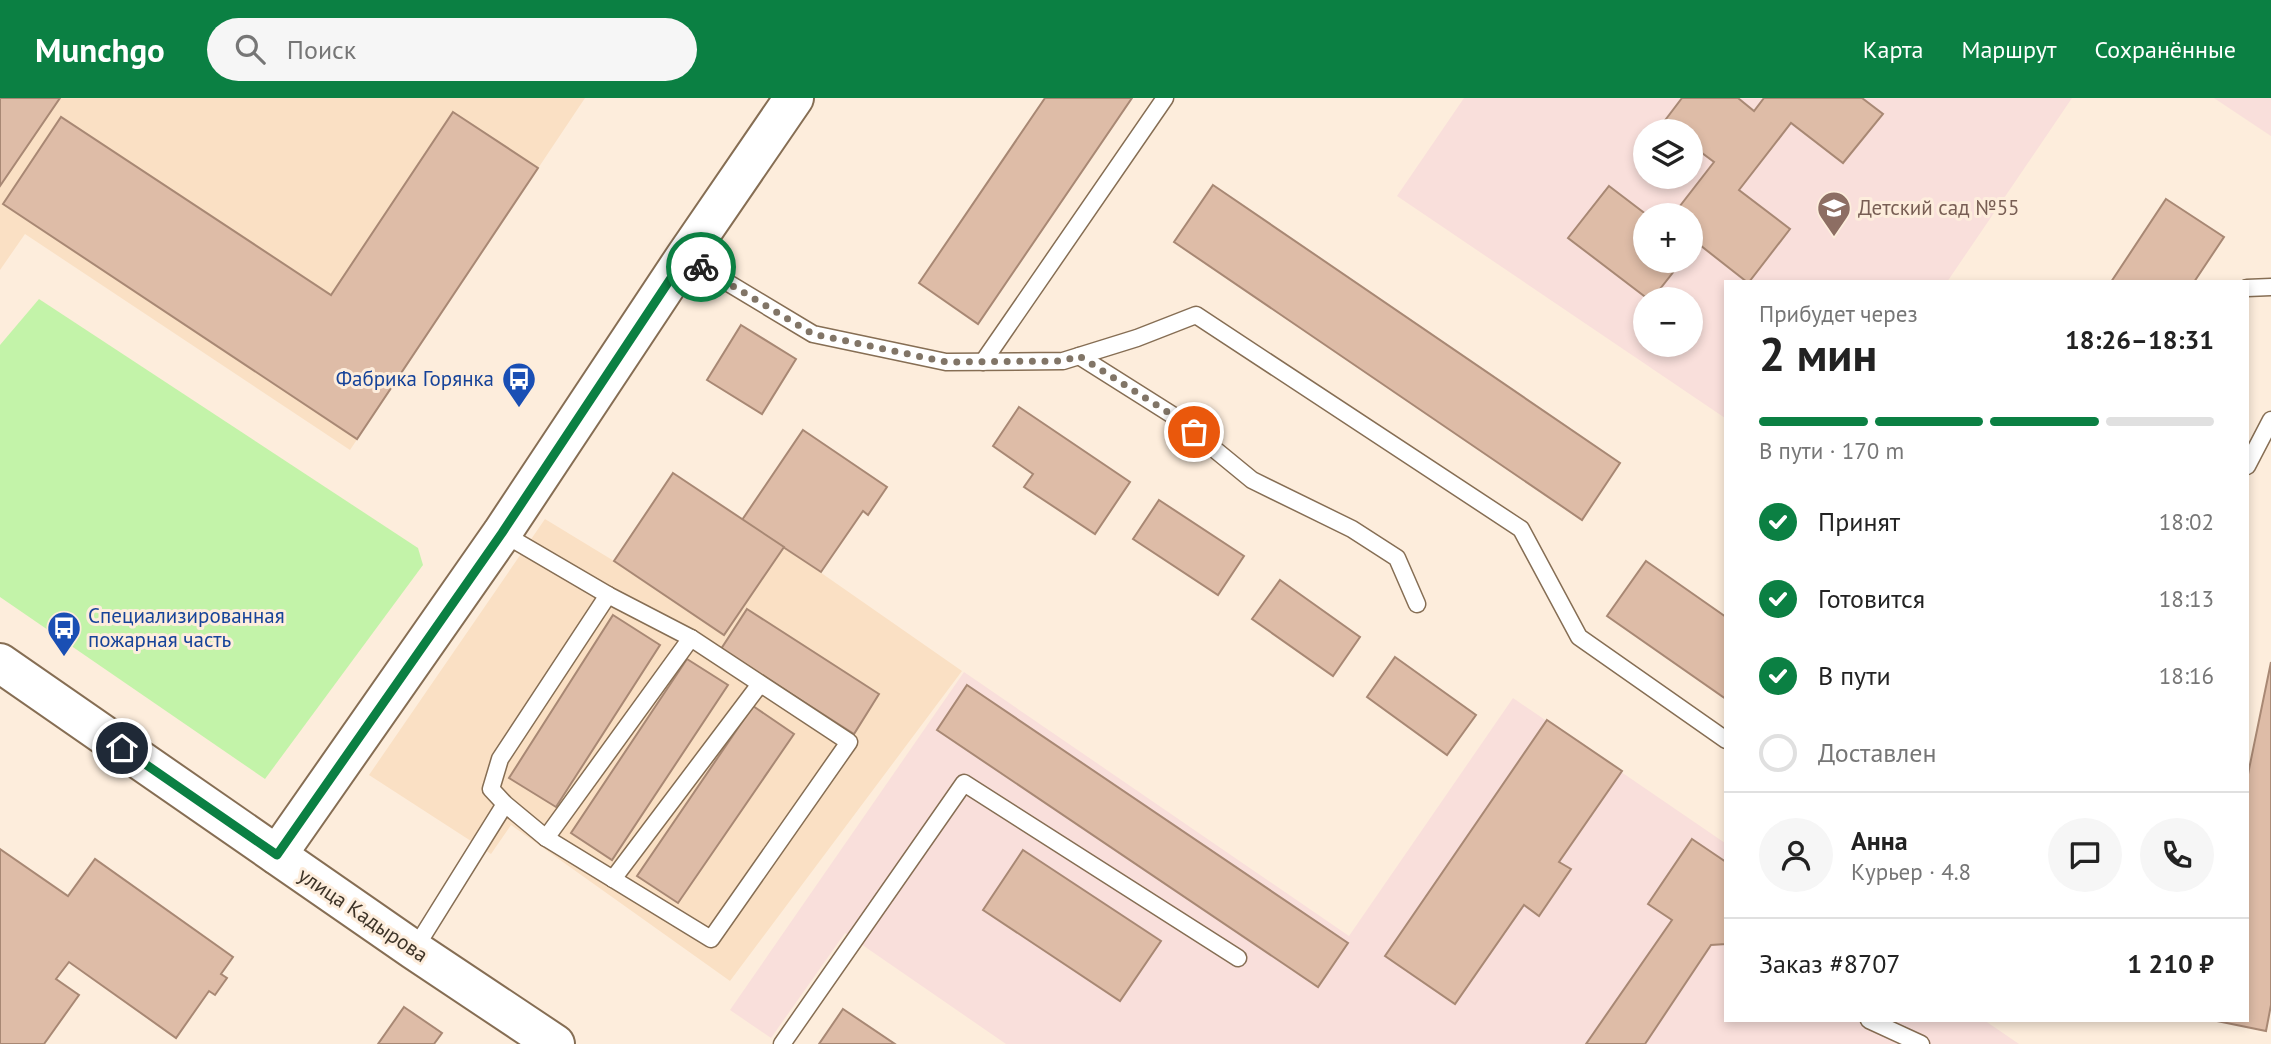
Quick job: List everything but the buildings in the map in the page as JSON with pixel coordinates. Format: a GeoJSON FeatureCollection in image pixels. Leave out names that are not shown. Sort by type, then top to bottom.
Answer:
{"type":"FeatureCollection","features":[{"type":"Feature","properties":{"kind":"street"},"geometry":{"type":"LineString","coordinates":[[277,855],[502,533],[794,98]]}},
{"type":"Feature","properties":{"kind":"street","name":"улица Кадырова"},"geometry":{"type":"LineString","coordinates":[[0,663],[414,950],[555,1044]]}},
{"type":"Feature","properties":{"kind":"lane"},"geometry":{"type":"LineString","coordinates":[[983,362],[1165,98]]}},
{"type":"Feature","properties":{"kind":"lane"},"geometry":{"type":"LineString","coordinates":[[685,257],[813,334],[946,362],[1063,361],[1137,338],[1196,315],[1521,529],[1579,637],[1724,739]]}},
{"type":"Feature","properties":{"kind":"lane"},"geometry":{"type":"LineString","coordinates":[[2249,288],[2271,287]]}},
{"type":"Feature","properties":{"kind":"lane"},"geometry":{"type":"LineString","coordinates":[[1079,356],[1174,416],[1252,480],[1352,529],[1397,558],[1417,604]]}},
{"type":"Feature","properties":{"kind":"lane"},"geometry":{"type":"LineString","coordinates":[[2249,462],[2271,420]]}},
{"type":"Feature","properties":{"kind":"lane"},"geometry":{"type":"LineString","coordinates":[[502,533],[608,595],[691,638],[849,742],[711,939],[547,838],[491,789],[500,759],[608,595]]}},
{"type":"Feature","properties":{"kind":"lane"},"geometry":{"type":"LineString","coordinates":[[547,838],[691,638]]}},
{"type":"Feature","properties":{"kind":"lane"},"geometry":{"type":"LineString","coordinates":[[613,879],[760,684]]}},
{"type":"Feature","properties":{"kind":"lane"},"geometry":{"type":"LineString","coordinates":[[782,1044],[964,783],[1238,958]]}},
{"type":"Feature","properties":{"kind":"lane"},"geometry":{"type":"LineString","coordinates":[[414,950],[505,804]]}},
{"type":"Feature","properties":{"kind":"lane"},"geometry":{"type":"LineString","coordinates":[[1873,1022],[1921,1044]]}},
{"type":"Feature","properties":{"kind":"shaded area"},"geometry":{"type":"Polygon","coordinates":[[[0,98],[585,98],[350,450],[25,234],[0,270],[0,98]]]}},
{"type":"Feature","properties":{"kind":"shaded area","name":"Детский сад №55"},"geometry":{"type":"Polygon","coordinates":[[[1464,98],[2072,98],[1948,280],[1724,280],[1724,417],[1635,357],[1703,357],[1703,287],[1633,287],[1633,356],[1397,196],[1464,98]]]}},
{"type":"Feature","properties":{"kind":"shaded area"},"geometry":{"type":"Polygon","coordinates":[[[2214,98],[2271,98],[2271,136],[2214,98]]]}},
{"type":"Feature","properties":{"kind":"shaded area"},"geometry":{"type":"Polygon","coordinates":[[[545,519],[614,561],[724,635],[784,547],[962,671],[730,981],[511,825],[491,854],[369,775],[545,519]]]}},
{"type":"Feature","properties":{"kind":"shaded area"},"geometry":{"type":"Polygon","coordinates":[[[964,672],[1349,936],[1513,698],[1724,842],[1724,1022],[1987,1022],[2019,1044],[1006,1044],[845,933],[771,1038],[730,1010],[964,672]]]}},
{"type":"Feature","properties":{"kind":"green space"},"geometry":{"type":"Polygon","coordinates":[[[39,299],[418,548],[423,565],[265,779],[0,597],[0,345],[39,299]]]}},
{"type":"Feature","properties":{"kind":"way so far"},"geometry":{"type":"LineString","coordinates":[[701,267],[813,334],[946,362],[1063,361],[1079,356],[1174,416],[1194,432]]}},
{"type":"Feature","properties":{"kind":"place","name":"Детский сад №55"},"geometry":{"type":"Point","coordinates":[1834,238]}},
{"type":"Feature","properties":{"kind":"place","name":"Фабрика Горянка"},"geometry":{"type":"Point","coordinates":[519,409]}},
{"type":"Feature","properties":{"kind":"place","name":"Специализированная пожарная часть"},"geometry":{"type":"Point","coordinates":[64,658]}},
{"type":"Feature","properties":{"kind":"route"},"geometry":{"type":"LineString","coordinates":[[122,748],[277,855],[502,533],[685,257],[701,267]]}}]}
